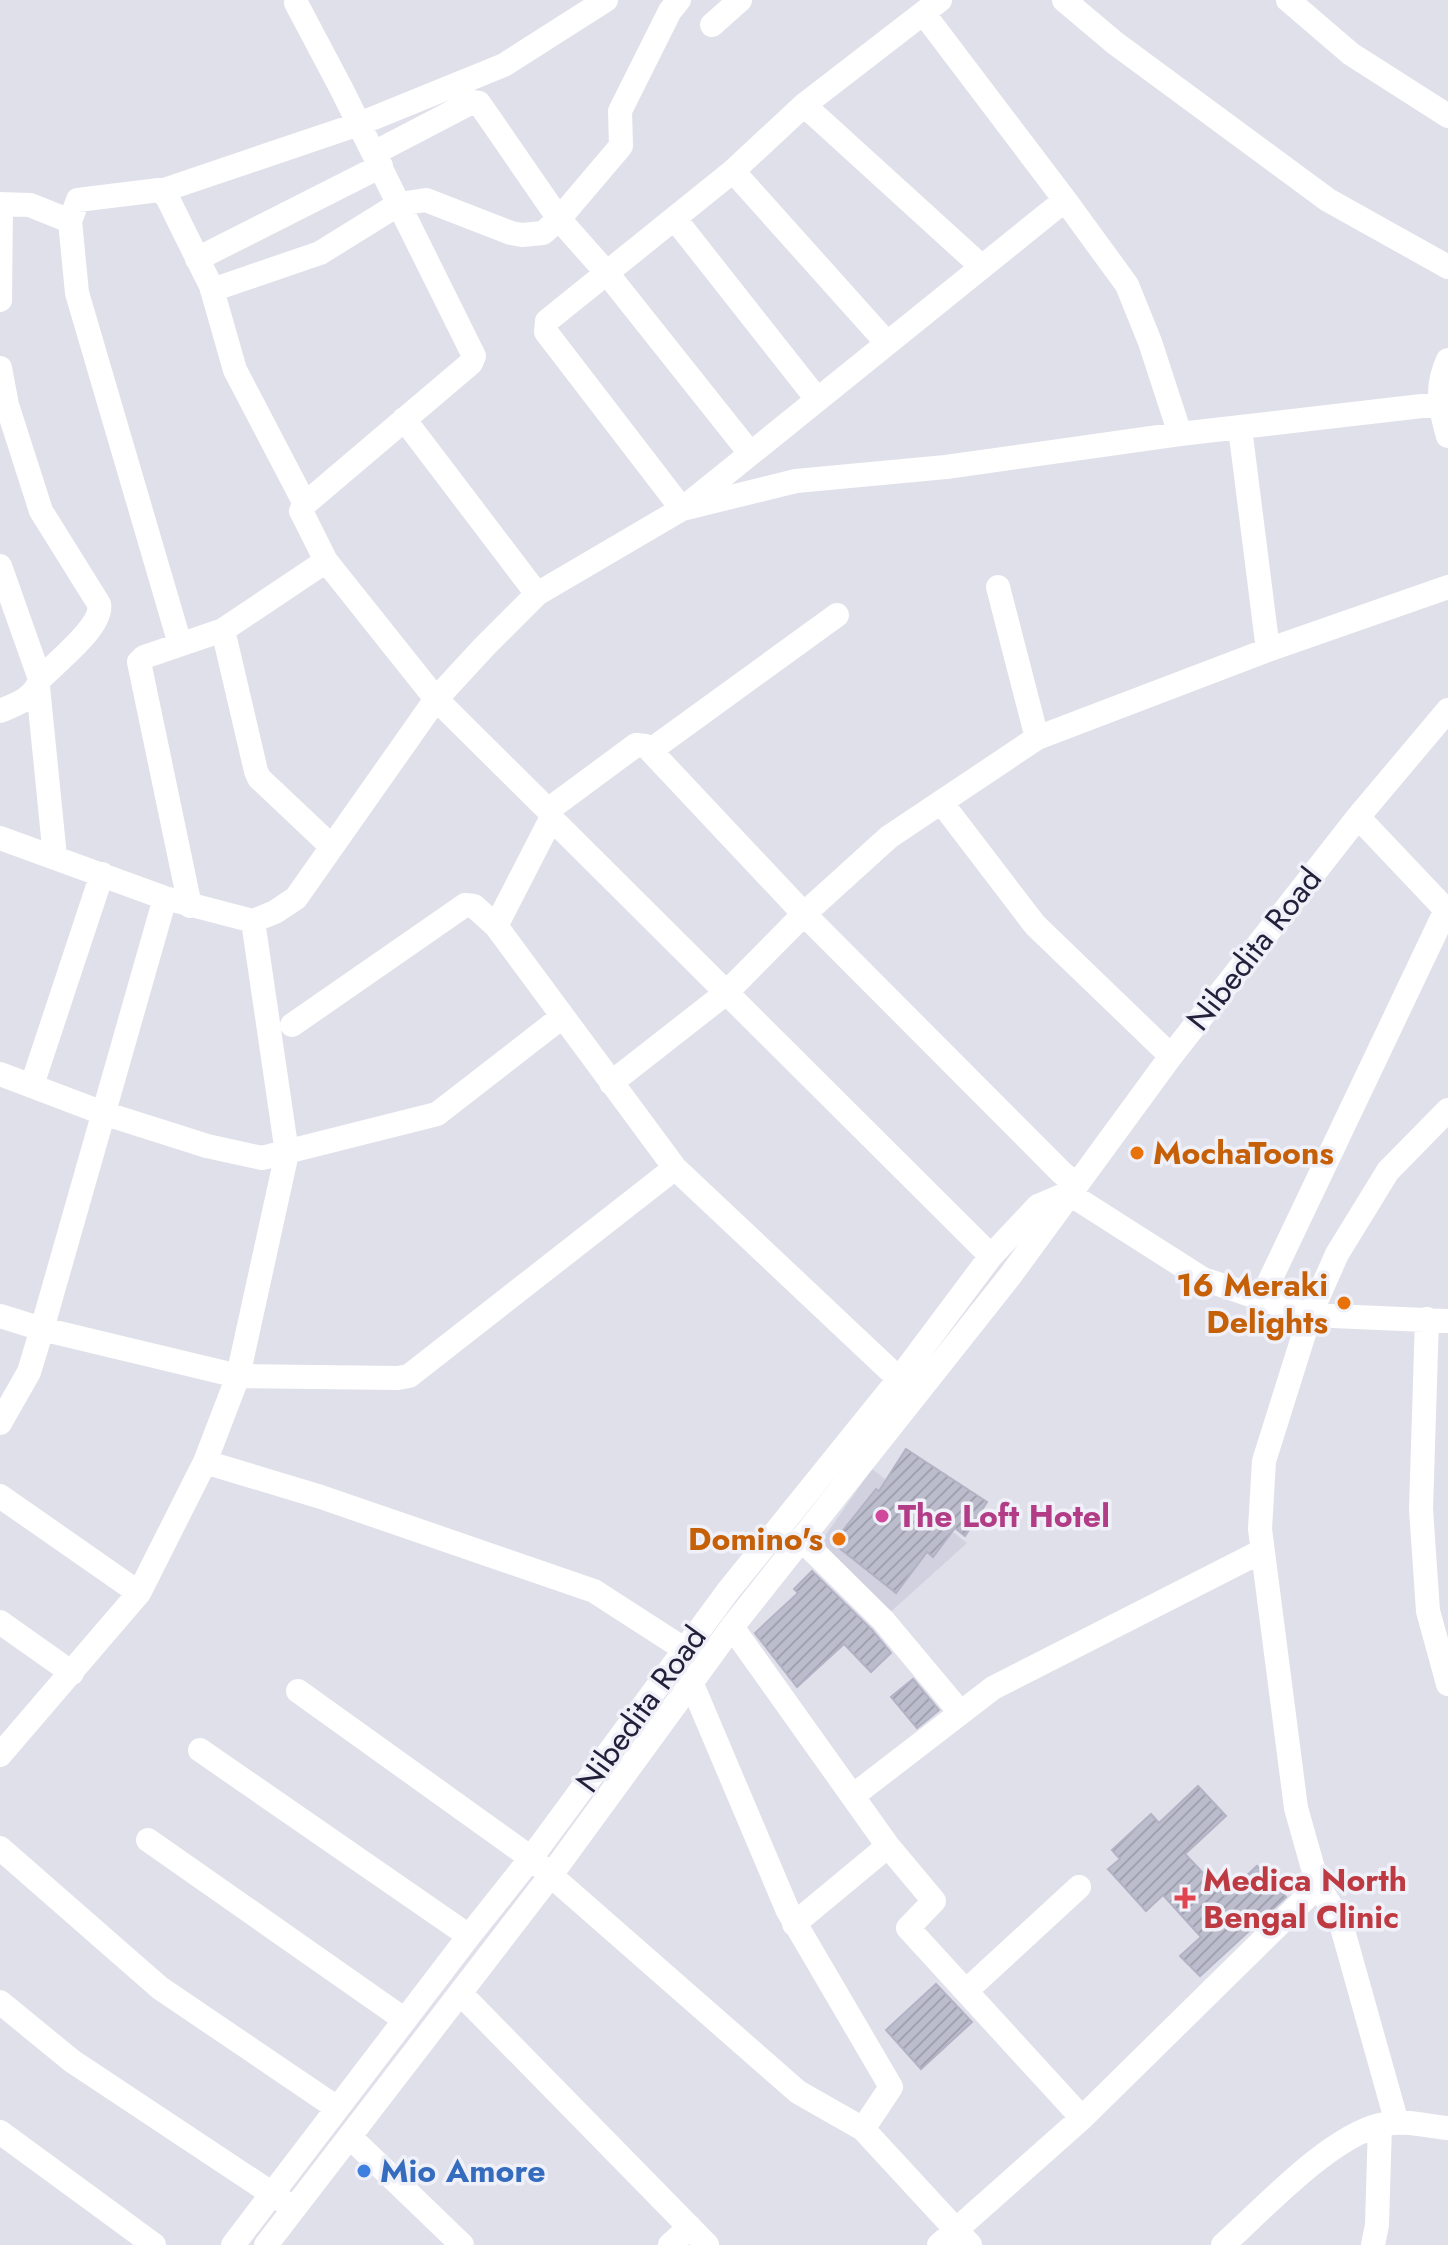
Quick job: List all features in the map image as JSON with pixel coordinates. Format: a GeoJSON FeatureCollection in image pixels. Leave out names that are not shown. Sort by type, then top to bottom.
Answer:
{"type":"FeatureCollection","features":[{"type":"Feature","properties":{"kind":"street"},"geometry":{"type":"LineString","coordinates":[[180,644],[77,293],[70,221],[75,204],[80,198],[161,191],[359,124],[504,65],[606,0]]}},
{"type":"Feature","properties":{"kind":"street"},"geometry":{"type":"LineString","coordinates":[[212,290],[320,253],[399,204],[426,200],[522,235],[543,233],[559,219],[621,146],[620,111],[670,11],[679,0]]}},
{"type":"Feature","properties":{"kind":"street"},"geometry":{"type":"LineString","coordinates":[[712,25],[740,0]]}},
{"type":"Feature","properties":{"kind":"street"},"geometry":{"type":"LineString","coordinates":[[1064,0],[1115,43],[1328,200],[1448,267]]}},
{"type":"Feature","properties":{"kind":"street"},"geometry":{"type":"LineString","coordinates":[[1288,0],[1351,54],[1448,116]]}},
{"type":"Feature","properties":{"kind":"street"},"geometry":{"type":"LineString","coordinates":[[296,3],[474,356],[471,363],[305,504],[301,511],[326,561],[436,699],[991,1256]]}},
{"type":"Feature","properties":{"kind":"street"},"geometry":{"type":"LineString","coordinates":[[682,509],[545,328],[547,321],[733,171],[804,105],[932,7],[1131,293],[1180,434]]}},
{"type":"Feature","properties":{"kind":"street"},"geometry":{"type":"LineString","coordinates":[[197,259],[475,102],[481,106],[559,219],[606,272],[750,453]]}},
{"type":"Feature","properties":{"kind":"street"},"geometry":{"type":"LineString","coordinates":[[804,105],[982,267]]}},
{"type":"Feature","properties":{"kind":"street"},"geometry":{"type":"LineString","coordinates":[[733,171],[887,343]]}},
{"type":"Feature","properties":{"kind":"street"},"geometry":{"type":"LineString","coordinates":[[161,191],[167,197],[212,290],[235,370],[305,504]]}},
{"type":"Feature","properties":{"kind":"street"},"geometry":{"type":"LineString","coordinates":[[0,838],[190,906],[253,921],[275,912],[296,898],[436,699],[537,594],[682,509],[1065,200]]}},
{"type":"Feature","properties":{"kind":"street"},"geometry":{"type":"LineString","coordinates":[[0,300],[1,204],[30,205],[70,221]]}},
{"type":"Feature","properties":{"kind":"street"},"geometry":{"type":"LineString","coordinates":[[675,219],[817,399]]}},
{"type":"Feature","properties":{"kind":"street"},"geometry":{"type":"LineString","coordinates":[[1448,360],[1440,383],[1439,404],[1448,436]]}},
{"type":"Feature","properties":{"kind":"street"},"geometry":{"type":"LineString","coordinates":[[0,368],[7,405],[41,511],[99,604],[100,611],[94,625],[22,702],[0,711]]}},
{"type":"Feature","properties":{"kind":"street"},"geometry":{"type":"LineString","coordinates":[[682,509],[796,481],[946,467],[1180,434],[1439,404]]}},
{"type":"Feature","properties":{"kind":"street"},"geometry":{"type":"LineString","coordinates":[[404,419],[537,594]]}},
{"type":"Feature","properties":{"kind":"street"},"geometry":{"type":"LineString","coordinates":[[1240,428],[1268,650]]}},
{"type":"Feature","properties":{"kind":"street"},"geometry":{"type":"LineString","coordinates":[[190,906],[139,662],[144,657],[223,630],[326,561]]}},
{"type":"Feature","properties":{"kind":"street"},"geometry":{"type":"LineString","coordinates":[[0,566],[39,683],[55,857]]}},
{"type":"Feature","properties":{"kind":"street"},"geometry":{"type":"LineString","coordinates":[[998,587],[1037,738]]}},
{"type":"Feature","properties":{"kind":"street"},"geometry":{"type":"LineString","coordinates":[[611,1083],[726,993],[804,914],[889,837],[1037,738],[1268,650],[1448,587]]}},
{"type":"Feature","properties":{"kind":"street"},"geometry":{"type":"LineString","coordinates":[[651,750],[837,615]]}},
{"type":"Feature","properties":{"kind":"street"},"geometry":{"type":"LineString","coordinates":[[223,630],[259,778],[331,846]]}},
{"type":"Feature","properties":{"kind":"street","name":"Nibedita Road"},"geometry":{"type":"LineString","coordinates":[[266,2245],[551,1875],[732,1627],[1010,1276],[1171,1056],[1358,817],[1443,721]]}},
{"type":"Feature","properties":{"kind":"street"},"geometry":{"type":"LineString","coordinates":[[496,926],[550,815],[636,745],[642,744],[804,914],[1062,1173],[1072,1188],[1203,1279],[1310,1315],[1437,1320],[1421,1509],[1428,1611],[1448,1684]]}},
{"type":"Feature","properties":{"kind":"street"},"geometry":{"type":"LineString","coordinates":[[941,802],[1035,925],[1171,1056]]}},
{"type":"Feature","properties":{"kind":"street"},"geometry":{"type":"LineString","coordinates":[[1261,1299],[1447,911],[1358,817]]}},
{"type":"Feature","properties":{"kind":"street"},"geometry":{"type":"LineString","coordinates":[[32,1085],[102,874]]}},
{"type":"Feature","properties":{"kind":"street"},"geometry":{"type":"LineString","coordinates":[[0,1423],[29,1372],[165,898]]}},
{"type":"Feature","properties":{"kind":"street"},"geometry":{"type":"LineString","coordinates":[[292,1025],[465,905],[474,906],[496,926],[675,1168],[899,1379]]}},
{"type":"Feature","properties":{"kind":"street"},"geometry":{"type":"LineString","coordinates":[[4,1745],[72,1673],[139,1593],[205,1462],[238,1376],[287,1153],[253,921]]}},
{"type":"Feature","properties":{"kind":"street"},"geometry":{"type":"LineString","coordinates":[[0,1074],[103,1113],[207,1146],[262,1158],[437,1114],[562,1017]]}},
{"type":"Feature","properties":{"kind":"street"},"geometry":{"type":"LineString","coordinates":[[1373,2245],[1388,2124],[1340,1920],[1318,1886],[1296,1808],[1260,1517],[1264,1461],[1310,1315],[1337,1254],[1388,1171],[1448,1110]]}},
{"type":"Feature","properties":{"kind":"street"},"geometry":{"type":"LineString","coordinates":[[0,1316],[238,1376],[409,1376],[675,1168]]}},
{"type":"Feature","properties":{"kind":"street","name":"Nibedita Road"},"geometry":{"type":"LineString","coordinates":[[233,2245],[531,1858],[728,1591],[899,1379],[991,1256],[1038,1206],[1072,1188]]}},
{"type":"Feature","properties":{"kind":"street"},"geometry":{"type":"LineString","coordinates":[[205,1462],[321,1497],[594,1591],[684,1649]]}},
{"type":"Feature","properties":{"kind":"street"},"geometry":{"type":"LineString","coordinates":[[0,1496],[139,1593]]}},
{"type":"Feature","properties":{"kind":"street"},"geometry":{"type":"LineString","coordinates":[[801,1539],[883,1620],[960,1712]]}},
{"type":"Feature","properties":{"kind":"street"},"geometry":{"type":"LineString","coordinates":[[854,1795],[1002,1682],[1262,1551]]}},
{"type":"Feature","properties":{"kind":"street"},"geometry":{"type":"LineString","coordinates":[[0,1622],[72,1673]]}},
{"type":"Feature","properties":{"kind":"street"},"geometry":{"type":"LineString","coordinates":[[732,1627],[888,1846],[934,1901],[908,1928],[1082,2118]]}},
{"type":"Feature","properties":{"kind":"street"},"geometry":{"type":"LineString","coordinates":[[691,1682],[794,1924],[891,2087],[863,2129]]}},
{"type":"Feature","properties":{"kind":"street"},"geometry":{"type":"LineString","coordinates":[[298,1691],[531,1858],[798,2092],[863,2129],[955,2240],[1318,1886]]}},
{"type":"Feature","properties":{"kind":"street"},"geometry":{"type":"LineString","coordinates":[[200,1750],[469,1936]]}},
{"type":"Feature","properties":{"kind":"street"},"geometry":{"type":"LineString","coordinates":[[148,1840],[405,2020]]}},
{"type":"Feature","properties":{"kind":"street"},"geometry":{"type":"LineString","coordinates":[[794,1924],[888,1846]]}},
{"type":"Feature","properties":{"kind":"street"},"geometry":{"type":"LineString","coordinates":[[0,1848],[160,1988],[337,2108]]}},
{"type":"Feature","properties":{"kind":"street"},"geometry":{"type":"LineString","coordinates":[[966,1991],[1079,1887]]}},
{"type":"Feature","properties":{"kind":"street"},"geometry":{"type":"LineString","coordinates":[[460,1993],[698,2236],[670,2245]]}},
{"type":"Feature","properties":{"kind":"street"},"geometry":{"type":"LineString","coordinates":[[0,2002],[72,2061],[273,2192],[294,2209]]}},
{"type":"Feature","properties":{"kind":"street"},"geometry":{"type":"LineString","coordinates":[[1223,2245],[1321,2157],[1346,2140],[1388,2124],[1448,2128]]}},
{"type":"Feature","properties":{"kind":"street"},"geometry":{"type":"LineString","coordinates":[[0,2132],[154,2245]]}},
{"type":"Feature","properties":{"kind":"street"},"geometry":{"type":"LineString","coordinates":[[351,2138],[462,2245]]}},
{"type":"Feature","properties":{"kind":"shaded area"},"geometry":{"type":"Polygon","coordinates":[[[872,1469],[967,1543],[887,1615],[818,1546],[872,1469]]]}},
{"type":"Feature","properties":{"kind":"building"},"geometry":{"type":"Polygon","coordinates":[[[906,1449],[987,1502],[965,1536],[955,1528],[933,1557],[927,1552],[896,1593],[833,1543],[876,1489],[879,1491],[906,1449]]]}},
{"type":"Feature","properties":{"kind":"building"},"geometry":{"type":"Polygon","coordinates":[[[812,1571],[891,1653],[871,1672],[844,1644],[797,1687],[755,1633],[798,1593],[794,1589],[812,1571]]]}},
{"type":"Feature","properties":{"kind":"building"},"geometry":{"type":"Polygon","coordinates":[[[913,1679],[939,1710],[917,1728],[891,1697],[913,1679]]]}},
{"type":"Feature","properties":{"kind":"building"},"geometry":{"type":"Polygon","coordinates":[[[1198,1786],[1226,1816],[1185,1854],[1225,1896],[1257,1866],[1286,1897],[1200,1976],[1180,1956],[1201,1937],[1163,1895],[1146,1911],[1108,1869],[1120,1859],[1112,1850],[1151,1814],[1159,1823],[1198,1786]]]}},
{"type":"Feature","properties":{"kind":"building"},"geometry":{"type":"Polygon","coordinates":[[[936,1984],[972,2022],[921,2069],[886,2030],[936,1984]]]}},
{"type":"Feature","properties":{"kind":"place","name":"MochaToons"},"geometry":{"type":"Point","coordinates":[1137,1153]}},
{"type":"Feature","properties":{"kind":"place","name":"16 Meraki Delights"},"geometry":{"type":"Point","coordinates":[1344,1303]}},
{"type":"Feature","properties":{"kind":"place","name":"The Loft Hotel"},"geometry":{"type":"Point","coordinates":[882,1516]}},
{"type":"Feature","properties":{"kind":"place","name":"Domino's"},"geometry":{"type":"Point","coordinates":[839,1539]}},
{"type":"Feature","properties":{"kind":"place","name":"Medica North Bengal Clinic"},"geometry":{"type":"Point","coordinates":[1185,1898]}},
{"type":"Feature","properties":{"kind":"place","name":"Mio Amore"},"geometry":{"type":"Point","coordinates":[364,2171]}}]}
